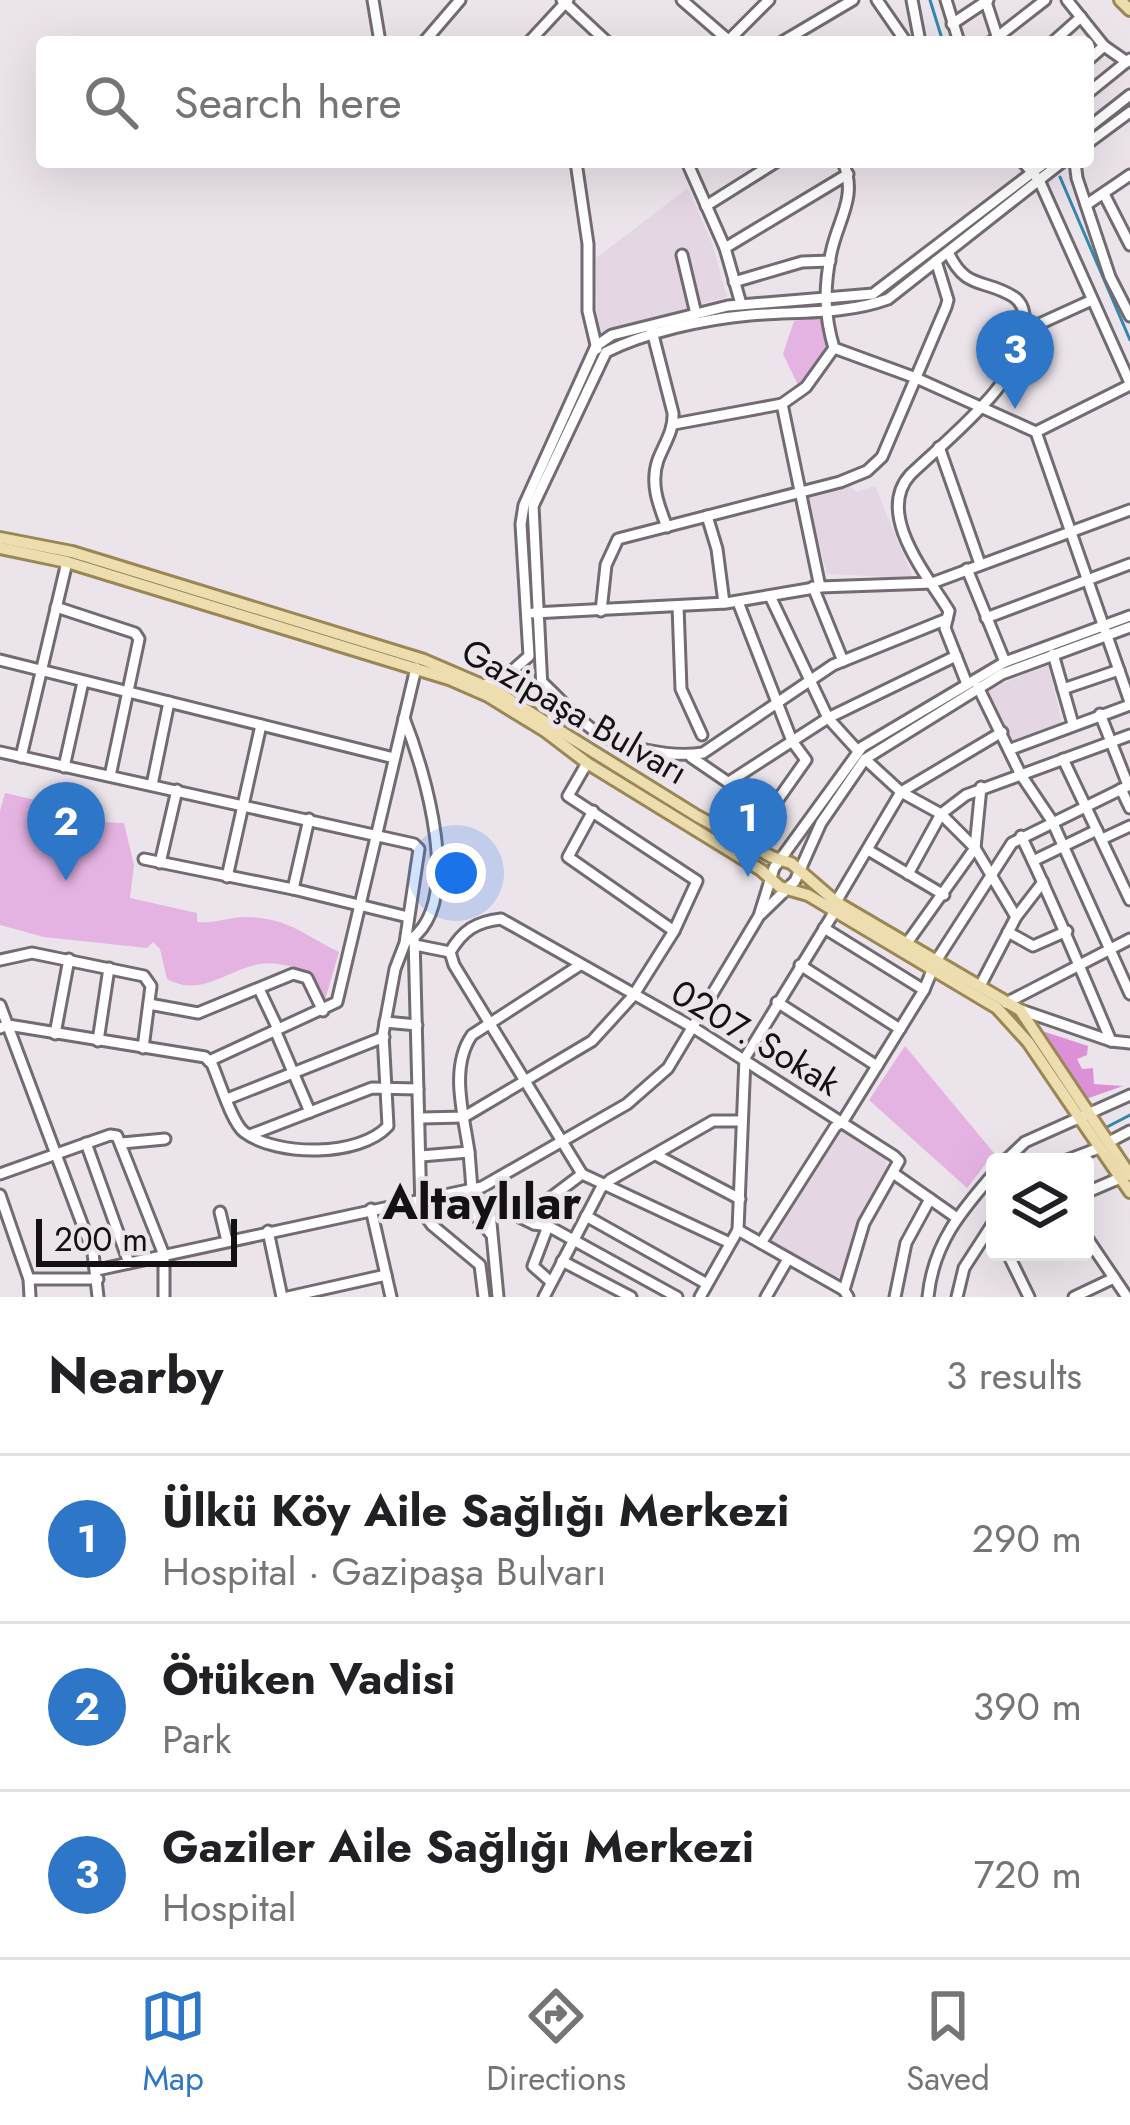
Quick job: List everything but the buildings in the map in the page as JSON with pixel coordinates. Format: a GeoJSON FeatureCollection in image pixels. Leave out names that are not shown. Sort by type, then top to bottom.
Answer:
{"type":"FeatureCollection","features":[{"type":"Feature","properties":{"kind":"main road"},"geometry":{"type":"LineString","coordinates":[[1120,0],[1130,10]]}},
{"type":"Feature","properties":{"kind":"main road","name":"Gazipaşa Bulvarı"},"geometry":{"type":"LineString","coordinates":[[1,548],[67,562],[416,668],[488,696],[780,887],[836,906],[1020,1010],[1087,1120]]}},
{"type":"Feature","properties":{"kind":"main road","name":"Gazipaşa Bulvarı"},"geometry":{"type":"LineString","coordinates":[[1,548],[93,558],[424,660],[484,685],[697,816],[799,869],[836,906],[998,1008],[1087,1120]]}},
{"type":"Feature","properties":{"kind":"main road"},"geometry":{"type":"LineString","coordinates":[[1087,1120],[1130,1192]]}},
{"type":"Feature","properties":{"kind":"street"},"geometry":{"type":"LineString","coordinates":[[373,0],[379,36]]}},
{"type":"Feature","properties":{"kind":"street"},"geometry":{"type":"LineString","coordinates":[[429,36],[460,0]]}},
{"type":"Feature","properties":{"kind":"street"},"geometry":{"type":"LineString","coordinates":[[682,0],[722,36]]}},
{"type":"Feature","properties":{"kind":"street"},"geometry":{"type":"LineString","coordinates":[[792,36],[853,0]]}},
{"type":"Feature","properties":{"kind":"street"},"geometry":{"type":"LineString","coordinates":[[877,0],[902,36]]}},
{"type":"Feature","properties":{"kind":"street"},"geometry":{"type":"LineString","coordinates":[[912,0],[919,36]]}},
{"type":"Feature","properties":{"kind":"street"},"geometry":{"type":"LineString","coordinates":[[946,0],[957,36]]}},
{"type":"Feature","properties":{"kind":"street"},"geometry":{"type":"LineString","coordinates":[[1001,36],[1045,0]]}},
{"type":"Feature","properties":{"kind":"street"},"geometry":{"type":"LineString","coordinates":[[1067,0],[1104,46],[1129,60],[1094,88]]}},
{"type":"Feature","properties":{"kind":"street"},"geometry":{"type":"LineString","coordinates":[[534,36],[565,1],[601,36]]}},
{"type":"Feature","properties":{"kind":"street"},"geometry":{"type":"LineString","coordinates":[[732,36],[766,1]]}},
{"type":"Feature","properties":{"kind":"street"},"geometry":{"type":"LineString","coordinates":[[952,24],[987,1],[995,36]]}},
{"type":"Feature","properties":{"kind":"street"},"geometry":{"type":"LineString","coordinates":[[1060,36],[1081,17]]}},
{"type":"Feature","properties":{"kind":"street"},"geometry":{"type":"LineString","coordinates":[[1094,55],[1104,46]]}},
{"type":"Feature","properties":{"kind":"street"},"geometry":{"type":"LineString","coordinates":[[1094,123],[1130,95]]}},
{"type":"Feature","properties":{"kind":"street"},"geometry":{"type":"LineString","coordinates":[[1094,138],[1130,112]]}},
{"type":"Feature","properties":{"kind":"street"},"geometry":{"type":"LineString","coordinates":[[577,168],[588,244],[588,311],[602,359]]}},
{"type":"Feature","properties":{"kind":"street"},"geometry":{"type":"LineString","coordinates":[[690,168],[725,248],[741,304]]}},
{"type":"Feature","properties":{"kind":"street"},"geometry":{"type":"LineString","coordinates":[[706,206],[764,168]]}},
{"type":"Feature","properties":{"kind":"street"},"geometry":{"type":"LineString","coordinates":[[846,168],[851,195],[830,261],[825,305],[834,347],[1036,432],[1129,697],[1100,714],[1011,749]]}},
{"type":"Feature","properties":{"kind":"street"},"geometry":{"type":"LineString","coordinates":[[1029,168],[1130,384],[1036,432]]}},
{"type":"Feature","properties":{"kind":"street"},"geometry":{"type":"LineString","coordinates":[[484,685],[497,682],[529,656],[534,613],[533,506],[602,359],[652,331],[741,304],[861,307],[887,299],[1042,168]]}},
{"type":"Feature","properties":{"kind":"street"},"geometry":{"type":"LineString","coordinates":[[558,730],[541,682],[521,524],[524,506],[596,346],[612,335],[873,295],[1052,168]]}},
{"type":"Feature","properties":{"kind":"street"},"geometry":{"type":"LineString","coordinates":[[1076,168],[1086,206],[1130,314]]}},
{"type":"Feature","properties":{"kind":"street"},"geometry":{"type":"LineString","coordinates":[[725,248],[848,174]]}},
{"type":"Feature","properties":{"kind":"street"},"geometry":{"type":"LineString","coordinates":[[1086,206],[1126,178],[1130,192]]}},
{"type":"Feature","properties":{"kind":"street"},"geometry":{"type":"LineString","coordinates":[[1104,194],[1129,243],[1104,255]]}},
{"type":"Feature","properties":{"kind":"street"},"geometry":{"type":"LineString","coordinates":[[948,252],[957,271],[968,280],[1014,297],[1023,306],[1026,330],[1010,374],[900,486],[898,514],[949,611],[946,628],[956,656],[1002,732],[1021,775],[1052,821],[1130,994]]}},
{"type":"Feature","properties":{"kind":"street"},"geometry":{"type":"LineString","coordinates":[[682,255],[696,314]]}},
{"type":"Feature","properties":{"kind":"street"},"geometry":{"type":"LineString","coordinates":[[734,282],[802,262],[830,261]]}},
{"type":"Feature","properties":{"kind":"street"},"geometry":{"type":"LineString","coordinates":[[601,611],[606,565],[618,539],[799,493],[867,470],[882,457],[948,300],[936,261]]}},
{"type":"Feature","properties":{"kind":"street"},"geometry":{"type":"LineString","coordinates":[[1026,330],[1091,300]]}},
{"type":"Feature","properties":{"kind":"street"},"geometry":{"type":"LineString","coordinates":[[652,331],[674,424],[653,482],[667,527]]}},
{"type":"Feature","properties":{"kind":"street"},"geometry":{"type":"LineString","coordinates":[[674,424],[782,404],[806,387],[834,347]]}},
{"type":"Feature","properties":{"kind":"street"},"geometry":{"type":"LineString","coordinates":[[782,404],[816,587],[843,661]]}},
{"type":"Feature","properties":{"kind":"street"},"geometry":{"type":"LineString","coordinates":[[939,447],[980,564]]}},
{"type":"Feature","properties":{"kind":"street"},"geometry":{"type":"LineString","coordinates":[[534,613],[738,602],[816,587],[932,583],[1130,509]]}},
{"type":"Feature","properties":{"kind":"street"},"geometry":{"type":"LineString","coordinates":[[706,517],[717,549],[724,603]]}},
{"type":"Feature","properties":{"kind":"street"},"geometry":{"type":"LineString","coordinates":[[21,757],[67,562]]}},
{"type":"Feature","properties":{"kind":"street"},"geometry":{"type":"LineString","coordinates":[[986,618],[1130,564]]}},
{"type":"Feature","properties":{"kind":"street"},"geometry":{"type":"LineString","coordinates":[[967,569],[1004,662]]}},
{"type":"Feature","properties":{"kind":"street"},"geometry":{"type":"LineString","coordinates":[[770,596],[828,718],[901,792],[941,814],[975,848],[1016,917]]}},
{"type":"Feature","properties":{"kind":"street"},"geometry":{"type":"LineString","coordinates":[[689,755],[770,811],[806,760],[792,741],[738,602]]}},
{"type":"Feature","properties":{"kind":"street"},"geometry":{"type":"LineString","coordinates":[[679,606],[681,689],[702,735]]}},
{"type":"Feature","properties":{"kind":"street"},"geometry":{"type":"LineString","coordinates":[[56,607],[135,633],[139,640],[110,776]]}},
{"type":"Feature","properties":{"kind":"street"},"geometry":{"type":"LineString","coordinates":[[972,686],[1130,616]]}},
{"type":"Feature","properties":{"kind":"street"},"geometry":{"type":"LineString","coordinates":[[541,682],[594,730],[656,751],[703,753],[843,661],[947,619]]}},
{"type":"Feature","properties":{"kind":"street"},"geometry":{"type":"LineString","coordinates":[[29,1280],[97,1274],[268,1231],[474,1188],[627,1104],[668,1068],[759,916],[770,877],[861,755],[1004,662],[1130,627]]}},
{"type":"Feature","properties":{"kind":"street"},"geometry":{"type":"LineString","coordinates":[[1053,654],[1073,724]]}},
{"type":"Feature","properties":{"kind":"street"},"geometry":{"type":"LineString","coordinates":[[729,782],[828,718],[956,656]]}},
{"type":"Feature","properties":{"kind":"street"},"geometry":{"type":"LineString","coordinates":[[0,660],[394,758]]}},
{"type":"Feature","properties":{"kind":"street"},"geometry":{"type":"LineString","coordinates":[[209,1061],[337,1002],[416,668]]}},
{"type":"Feature","properties":{"kind":"street"},"geometry":{"type":"LineString","coordinates":[[1063,689],[1119,670]]}},
{"type":"Feature","properties":{"kind":"street"},"geometry":{"type":"LineString","coordinates":[[64,766],[83,682]]}},
{"type":"Feature","properties":{"kind":"street"},"geometry":{"type":"LineString","coordinates":[[152,785],[169,702]]}},
{"type":"Feature","properties":{"kind":"street"},"geometry":{"type":"LineString","coordinates":[[1100,714],[1127,786],[1130,808]]}},
{"type":"Feature","properties":{"kind":"street"},"geometry":{"type":"LineString","coordinates":[[4,1027],[188,1053],[209,1061],[239,1129],[272,1144],[332,1151],[364,1141],[388,1126],[384,1037],[395,969],[426,923],[435,890],[436,842],[430,799],[404,717]]}},
{"type":"Feature","properties":{"kind":"street"},"geometry":{"type":"LineString","coordinates":[[227,877],[261,725]]}},
{"type":"Feature","properties":{"kind":"street"},"geometry":{"type":"LineString","coordinates":[[700,1297],[738,1229],[745,1058],[901,792],[1002,732]]}},
{"type":"Feature","properties":{"kind":"street"},"geometry":{"type":"LineString","coordinates":[[908,874],[941,814],[981,787],[1130,735]]}},
{"type":"Feature","properties":{"kind":"street"},"geometry":{"type":"LineString","coordinates":[[0,752],[376,834],[419,849],[408,917],[421,1118],[419,1199],[424,1217],[480,1265],[484,1297]]}},
{"type":"Feature","properties":{"kind":"street"},"geometry":{"type":"LineString","coordinates":[[759,916],[788,889],[861,755]]}},
{"type":"Feature","properties":{"kind":"street"},"geometry":{"type":"LineString","coordinates":[[1063,759],[1130,900]]}},
{"type":"Feature","properties":{"kind":"street"},"geometry":{"type":"LineString","coordinates":[[421,1118],[464,1118],[592,1041],[633,996],[674,932],[697,881],[568,796],[587,763]]}},
{"type":"Feature","properties":{"kind":"street"},"geometry":{"type":"LineString","coordinates":[[761,1243],[843,1121],[1012,843],[1127,786]]}},
{"type":"Feature","properties":{"kind":"street"},"geometry":{"type":"LineString","coordinates":[[907,943],[975,848],[981,787]]}},
{"type":"Feature","properties":{"kind":"street"},"geometry":{"type":"LineString","coordinates":[[160,863],[177,790]]}},
{"type":"Feature","properties":{"kind":"street"},"geometry":{"type":"LineString","coordinates":[[593,811],[568,857],[674,932]]}},
{"type":"Feature","properties":{"kind":"street"},"geometry":{"type":"LineString","coordinates":[[293,889],[309,819]]}},
{"type":"Feature","properties":{"kind":"street"},"geometry":{"type":"LineString","coordinates":[[1033,861],[1063,846],[1130,826]]}},
{"type":"Feature","properties":{"kind":"street"},"geometry":{"type":"LineString","coordinates":[[1021,836],[1067,931],[1111,1041]]}},
{"type":"Feature","properties":{"kind":"street"},"geometry":{"type":"LineString","coordinates":[[868,850],[944,895]]}},
{"type":"Feature","properties":{"kind":"street"},"geometry":{"type":"LineString","coordinates":[[144,860],[408,917]]}},
{"type":"Feature","properties":{"kind":"street"},"geometry":{"type":"LineString","coordinates":[[980,986],[1016,917],[1043,882]]}},
{"type":"Feature","properties":{"kind":"street","name":"0207. Sokak"},"geometry":{"type":"LineString","coordinates":[[450,952],[468,929],[501,919],[745,1058],[843,1121],[898,1161],[893,1173]]}},
{"type":"Feature","properties":{"kind":"street"},"geometry":{"type":"LineString","coordinates":[[824,928],[924,990]]}},
{"type":"Feature","properties":{"kind":"street"},"geometry":{"type":"LineString","coordinates":[[1008,932],[1033,946],[1067,931]]}},
{"type":"Feature","properties":{"kind":"street"},"geometry":{"type":"LineString","coordinates":[[1006,1003],[1130,939]]}},
{"type":"Feature","properties":{"kind":"street"},"geometry":{"type":"LineString","coordinates":[[411,942],[450,952],[582,1174],[730,1243]]}},
{"type":"Feature","properties":{"kind":"street"},"geometry":{"type":"LineString","coordinates":[[0,960],[32,952],[150,982],[143,1048]]}},
{"type":"Feature","properties":{"kind":"street"},"geometry":{"type":"LineString","coordinates":[[56,1034],[69,959]]}},
{"type":"Feature","properties":{"kind":"street"},"geometry":{"type":"LineString","coordinates":[[580,965],[472,1035],[463,1048],[460,1096],[474,1188],[676,1297]]}},
{"type":"Feature","properties":{"kind":"street"},"geometry":{"type":"LineString","coordinates":[[800,965],[900,1029]]}},
{"type":"Feature","properties":{"kind":"street"},"geometry":{"type":"LineString","coordinates":[[98,1041],[109,968]]}},
{"type":"Feature","properties":{"kind":"street"},"geometry":{"type":"LineString","coordinates":[[149,1004],[198,1013],[293,974],[304,976],[323,1011]]}},
{"type":"Feature","properties":{"kind":"street"},"geometry":{"type":"LineString","coordinates":[[259,989],[310,1112]]}},
{"type":"Feature","properties":{"kind":"street"},"geometry":{"type":"LineString","coordinates":[[777,1002],[877,1066]]}},
{"type":"Feature","properties":{"kind":"street"},"geometry":{"type":"LineString","coordinates":[[0,1005],[4,1027],[97,1274],[98,1297]]}},
{"type":"Feature","properties":{"kind":"street"},"geometry":{"type":"LineString","coordinates":[[1020,1010],[1130,1043]]}},
{"type":"Feature","properties":{"kind":"street"},"geometry":{"type":"LineString","coordinates":[[385,1022],[417,1025]]}},
{"type":"Feature","properties":{"kind":"street"},"geometry":{"type":"LineString","coordinates":[[227,1099],[384,1037]]}},
{"type":"Feature","properties":{"kind":"street"},"geometry":{"type":"LineString","coordinates":[[250,1136],[372,1088],[418,1089]]}},
{"type":"Feature","properties":{"kind":"street"},"geometry":{"type":"LineString","coordinates":[[1013,1153],[1025,1142],[1087,1120],[1130,1095]]}},
{"type":"Feature","properties":{"kind":"street"},"geometry":{"type":"LineString","coordinates":[[544,1297],[607,1183],[712,1121],[740,1121]]}},
{"type":"Feature","properties":{"kind":"street"},"geometry":{"type":"LineString","coordinates":[[1078,1153],[1130,1131]]}},
{"type":"Feature","properties":{"kind":"street"},"geometry":{"type":"LineString","coordinates":[[0,1174],[110,1135],[122,1142],[166,1139]]}},
{"type":"Feature","properties":{"kind":"street"},"geometry":{"type":"LineString","coordinates":[[122,1142],[164,1255],[164,1297]]}},
{"type":"Feature","properties":{"kind":"street"},"geometry":{"type":"LineString","coordinates":[[86,1143],[129,1263]]}},
{"type":"Feature","properties":{"kind":"street"},"geometry":{"type":"LineString","coordinates":[[421,1156],[469,1152]]}},
{"type":"Feature","properties":{"kind":"street"},"geometry":{"type":"LineString","coordinates":[[656,1155],[740,1199]]}},
{"type":"Feature","properties":{"kind":"street"},"geometry":{"type":"LineString","coordinates":[[738,1229],[846,1293],[864,1223],[893,1173],[957,1218]]}},
{"type":"Feature","properties":{"kind":"street"},"geometry":{"type":"LineString","coordinates":[[534,1224],[544,1202],[582,1174]]}},
{"type":"Feature","properties":{"kind":"street"},"geometry":{"type":"LineString","coordinates":[[433,1195],[482,1210],[505,1175]]}},
{"type":"Feature","properties":{"kind":"street"},"geometry":{"type":"LineString","coordinates":[[1094,1189],[1125,1177]]}},
{"type":"Feature","properties":{"kind":"street"},"geometry":{"type":"LineString","coordinates":[[928,1297],[941,1241],[986,1183]]}},
{"type":"Feature","properties":{"kind":"street"},"geometry":{"type":"LineString","coordinates":[[474,1188],[465,1198],[490,1234]]}},
{"type":"Feature","properties":{"kind":"street"},"geometry":{"type":"LineString","coordinates":[[0,1195],[29,1280],[30,1297]]}},
{"type":"Feature","properties":{"kind":"street"},"geometry":{"type":"LineString","coordinates":[[896,1297],[906,1243],[930,1199]]}},
{"type":"Feature","properties":{"kind":"street"},"geometry":{"type":"LineString","coordinates":[[489,1200],[498,1297]]}},
{"type":"Feature","properties":{"kind":"street"},"geometry":{"type":"LineString","coordinates":[[371,1209],[391,1297]]}},
{"type":"Feature","properties":{"kind":"street"},"geometry":{"type":"LineString","coordinates":[[220,1212],[227,1241]]}},
{"type":"Feature","properties":{"kind":"street"},"geometry":{"type":"LineString","coordinates":[[586,1216],[707,1284]]}},
{"type":"Feature","properties":{"kind":"street"},"geometry":{"type":"LineString","coordinates":[[548,1226],[533,1266],[551,1282]]}},
{"type":"Feature","properties":{"kind":"street"},"geometry":{"type":"LineString","coordinates":[[268,1231],[285,1297],[386,1275]]}},
{"type":"Feature","properties":{"kind":"street"},"geometry":{"type":"LineString","coordinates":[[957,1297],[964,1268],[986,1236]]}},
{"type":"Feature","properties":{"kind":"street"},"geometry":{"type":"LineString","coordinates":[[1094,1248],[1127,1297]]}},
{"type":"Feature","properties":{"kind":"street"},"geometry":{"type":"LineString","coordinates":[[766,1297],[788,1259]]}},
{"type":"Feature","properties":{"kind":"street"},"geometry":{"type":"LineString","coordinates":[[562,1261],[631,1297]]}},
{"type":"Feature","properties":{"kind":"street"},"geometry":{"type":"LineString","coordinates":[[1011,1261],[1029,1297]]}},
{"type":"Feature","properties":{"kind":"street"},"geometry":{"type":"LineString","coordinates":[[1074,1297],[1114,1278]]}},
{"type":"Feature","properties":{"kind":"shaded area"},"geometry":{"type":"Polygon","coordinates":[[[688,188],[712,243],[727,297],[597,333],[596,258],[688,188]]]}},
{"type":"Feature","properties":{"kind":"shaded area"},"geometry":{"type":"Polygon","coordinates":[[[822,316],[829,342],[799,387],[783,354],[794,321],[822,316]]]}},
{"type":"Feature","properties":{"kind":"shaded area"},"geometry":{"type":"Polygon","coordinates":[[[848,485],[857,492],[875,486],[913,578],[827,574],[806,495],[848,485]]]}},
{"type":"Feature","properties":{"kind":"shaded area"},"geometry":{"type":"Polygon","coordinates":[[[1048,664],[1062,723],[1013,744],[988,690],[1048,664]]]}},
{"type":"Feature","properties":{"kind":"shaded area"},"geometry":{"type":"Polygon","coordinates":[[[5,793],[57,805],[56,811],[124,823],[134,865],[130,898],[197,913],[197,922],[247,917],[274,921],[339,952],[325,1000],[308,972],[284,965],[260,964],[192,986],[167,979],[160,949],[153,942],[147,948],[44,937],[0,925],[0,811],[5,793]]]}},
{"type":"Feature","properties":{"kind":"shaded area"},"geometry":{"type":"Polygon","coordinates":[[[1039,1030],[1088,1046],[1087,1055],[1077,1059],[1082,1069],[1093,1068],[1094,1084],[1123,1086],[1086,1099],[1039,1030]]]}},
{"type":"Feature","properties":{"kind":"shaded area"},"geometry":{"type":"Polygon","coordinates":[[[905,1046],[994,1153],[986,1153],[986,1163],[967,1188],[869,1100],[905,1046]]]}},
{"type":"Feature","properties":{"kind":"shaded area"},"geometry":{"type":"Polygon","coordinates":[[[839,1130],[884,1155],[888,1170],[854,1228],[841,1276],[834,1278],[768,1244],[839,1130]]]}},
{"type":"Feature","properties":{"kind":"waterway"},"geometry":{"type":"LineString","coordinates":[[930,0],[941,36]]}},
{"type":"Feature","properties":{"kind":"waterway"},"geometry":{"type":"LineString","coordinates":[[1060,177],[1130,340]]}},
{"type":"Feature","properties":{"kind":"waterway"},"geometry":{"type":"LineString","coordinates":[[1105,1128],[1130,1115]]}},
{"type":"Feature","properties":{"kind":"place","name":"Gaziler Aile Sağlığı Merkezi"},"geometry":{"type":"Point","coordinates":[1015,409]}},
{"type":"Feature","properties":{"kind":"place","name":"Ülkü Köy Aile Sağlığı Merkezi"},"geometry":{"type":"Point","coordinates":[748,877]}},
{"type":"Feature","properties":{"kind":"place","name":"Ötüken Vadisi"},"geometry":{"type":"Point","coordinates":[66,881]}},
{"type":"Feature","properties":{"kind":"district","name":"Altaylılar"},"geometry":{"type":"Point","coordinates":[482,1202]}}]}
